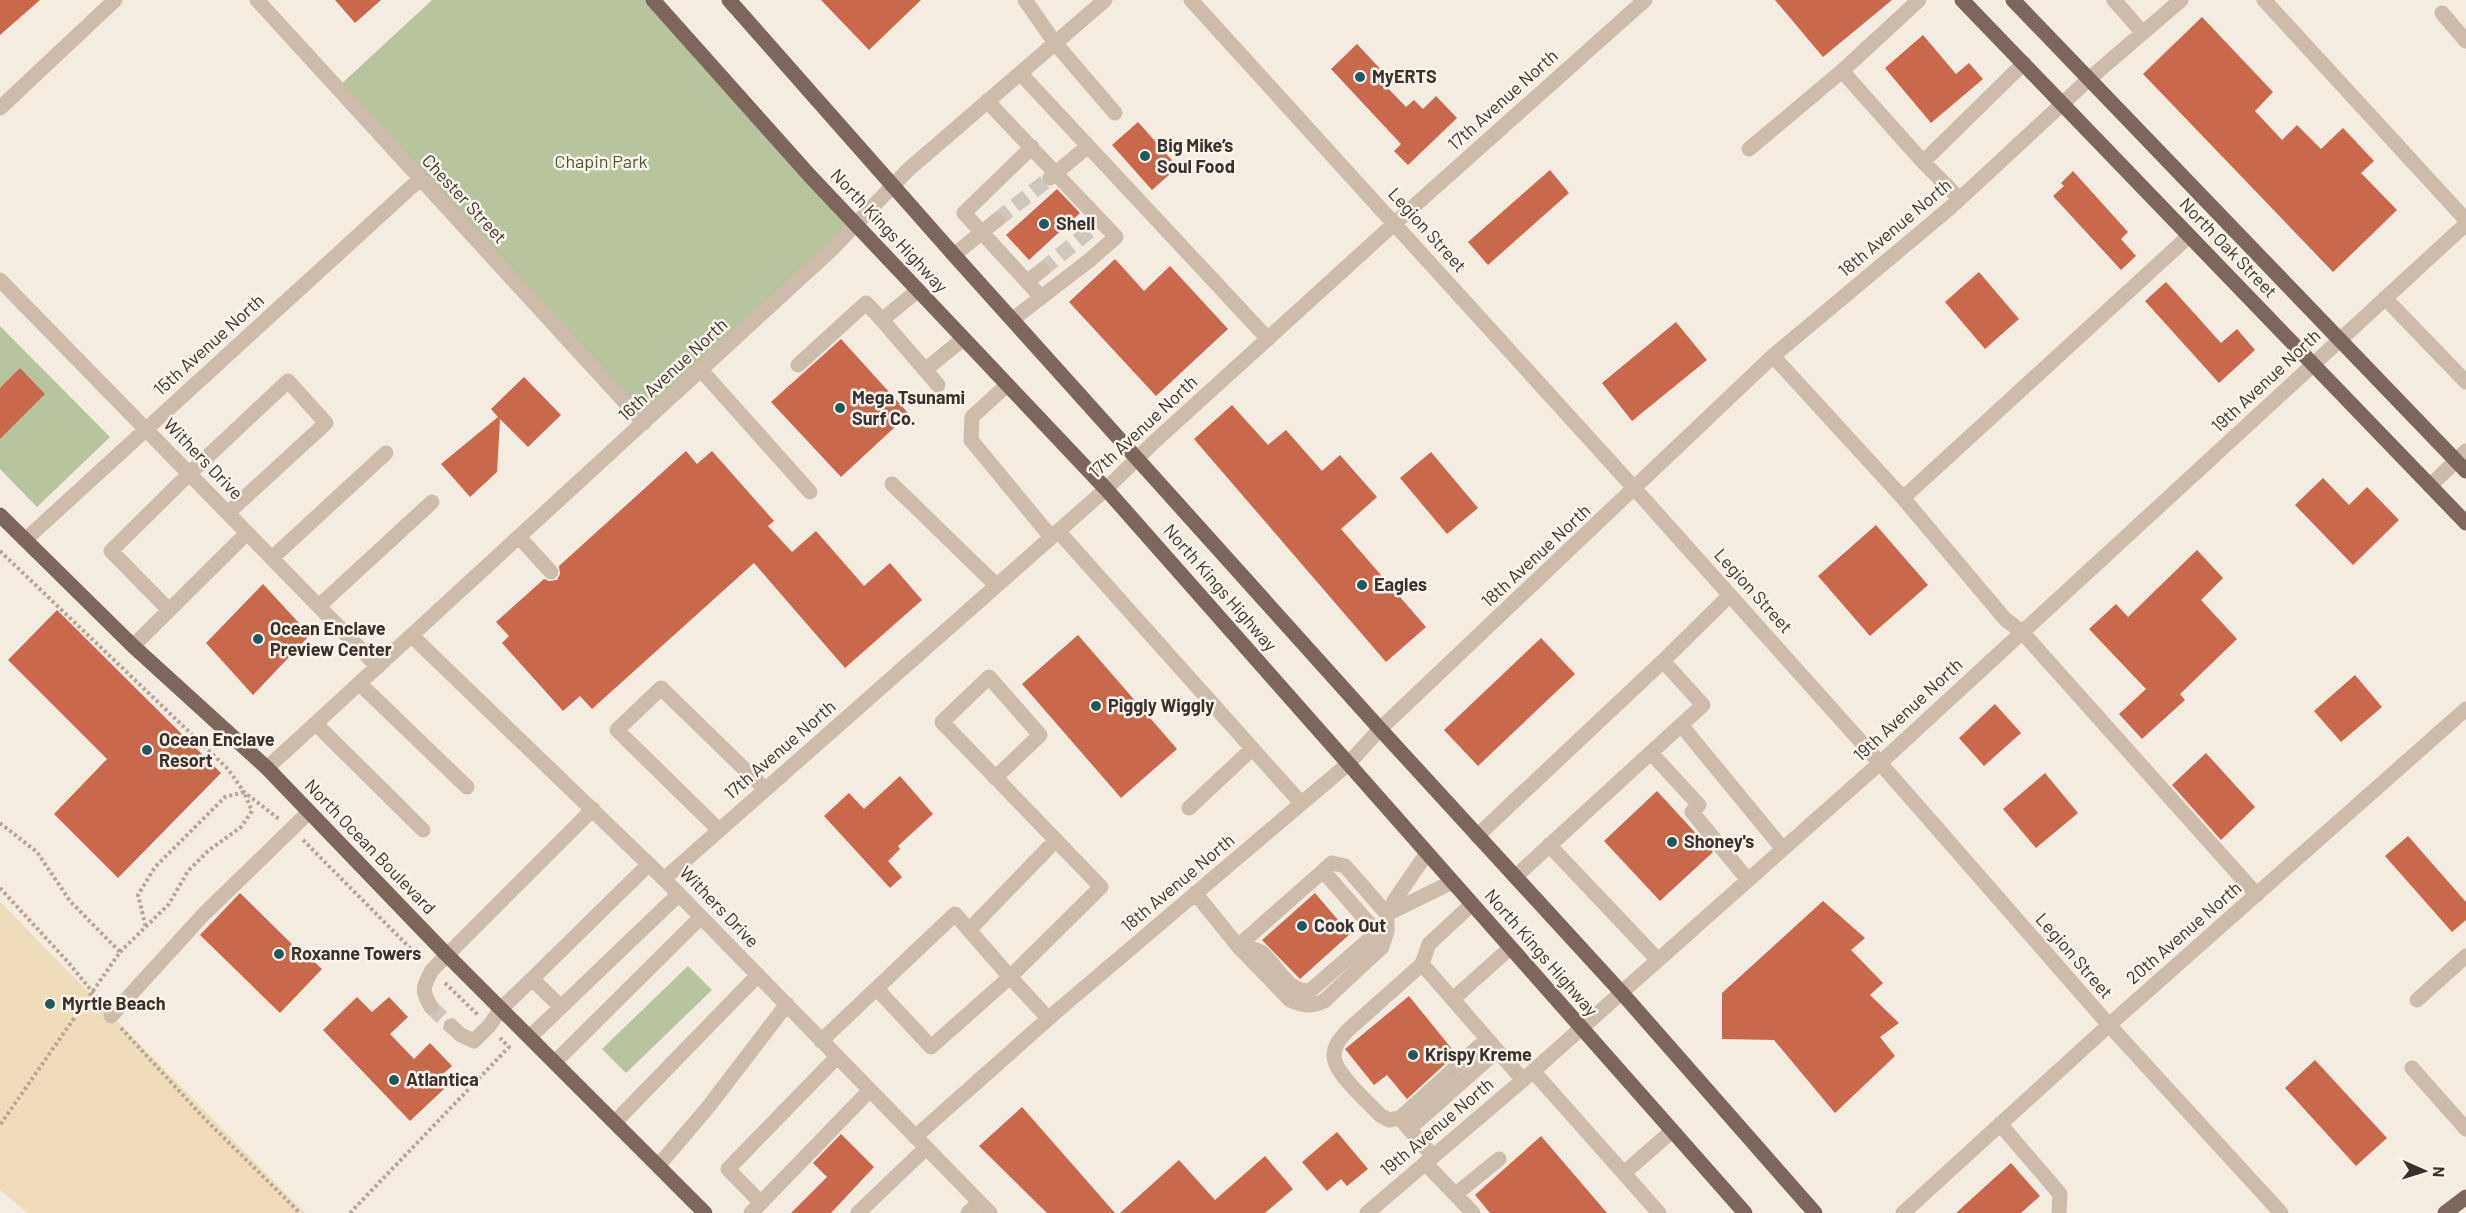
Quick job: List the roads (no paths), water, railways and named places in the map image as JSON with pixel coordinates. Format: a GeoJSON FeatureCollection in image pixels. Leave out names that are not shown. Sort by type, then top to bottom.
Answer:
{"type":"FeatureCollection","features":[{"type":"Feature","properties":{"kind":"main road","name":"North Kings Highway"},"geometry":{"type":"LineString","coordinates":[[653,0],[917,291],[1106,489],[1745,1213]]}},
{"type":"Feature","properties":{"kind":"main road","name":"North Kings Highway"},"geometry":{"type":"LineString","coordinates":[[729,0],[954,255],[1380,729],[1622,992],[1815,1213]]}},
{"type":"Feature","properties":{"kind":"main road","name":"North Oak Street"},"geometry":{"type":"LineString","coordinates":[[1962,0],[2466,524]]}},
{"type":"Feature","properties":{"kind":"main road","name":"North Oak Street"},"geometry":{"type":"LineString","coordinates":[[2013,0],[2339,339],[2463,461]]}},
{"type":"Feature","properties":{"kind":"main road","name":"North Ocean Boulevard"},"geometry":{"type":"LineString","coordinates":[[0,515],[133,646],[267,768],[446,954],[705,1213]]}},
{"type":"Feature","properties":{"kind":"main road"},"geometry":{"type":"LineString","coordinates":[[2445,1213],[2466,1197]]}},
{"type":"Feature","properties":{"kind":"street"},"geometry":{"type":"LineString","coordinates":[[0,108],[115,0]]}},
{"type":"Feature","properties":{"kind":"street","name":"Chester Street"},"geometry":{"type":"LineString","coordinates":[[257,0],[644,423]]}},
{"type":"Feature","properties":{"kind":"street"},"geometry":{"type":"LineString","coordinates":[[1025,0],[1055,44],[1115,113]]}},
{"type":"Feature","properties":{"kind":"street","name":"16th Avenue North"},"geometry":{"type":"LineString","coordinates":[[267,768],[701,370],[856,225],[894,185],[987,101],[1105,0]]}},
{"type":"Feature","properties":{"kind":"street","name":"Legion Street"},"geometry":{"type":"LineString","coordinates":[[1191,0],[1635,489],[1880,763],[2109,1025],[2281,1213]]}},
{"type":"Feature","properties":{"kind":"street","name":"17th Avenue North"},"geometry":{"type":"LineString","coordinates":[[664,879],[1106,489],[1137,458],[1395,223],[1645,0]]}},
{"type":"Feature","properties":{"kind":"street"},"geometry":{"type":"LineString","coordinates":[[1749,149],[1842,71],[1918,0]]}},
{"type":"Feature","properties":{"kind":"street"},"geometry":{"type":"LineString","coordinates":[[2114,0],[2143,33]]}},
{"type":"Feature","properties":{"kind":"street","name":"18th Avenue North"},"geometry":{"type":"LineString","coordinates":[[915,1137],[1048,1018],[1348,764],[1380,729],[1773,356],[1960,199],[2062,103],[2181,0]]}},
{"type":"Feature","properties":{"kind":"street"},"geometry":{"type":"LineString","coordinates":[[2264,0],[2466,222]]}},
{"type":"Feature","properties":{"kind":"street"},"geometry":{"type":"LineString","coordinates":[[2442,13],[2466,41]]}},
{"type":"Feature","properties":{"kind":"street"},"geometry":{"type":"LineString","coordinates":[[1923,162],[2024,63]]}},
{"type":"Feature","properties":{"kind":"street"},"geometry":{"type":"LineString","coordinates":[[1842,71],[1923,162],[1960,199]]}},
{"type":"Feature","properties":{"kind":"street"},"geometry":{"type":"LineString","coordinates":[[1021,74],[1268,339]]}},
{"type":"Feature","properties":{"kind":"street"},"geometry":{"type":"LineString","coordinates":[[987,101],[1032,147],[1053,175],[1098,224],[1116,237],[1012,319]]}},
{"type":"Feature","properties":{"kind":"street"},"geometry":{"type":"LineString","coordinates":[[1053,175],[1088,146]]}},
{"type":"Feature","properties":{"kind":"street"},"geometry":{"type":"LineString","coordinates":[[1032,147],[964,213],[1041,297]]}},
{"type":"Feature","properties":{"kind":"street","name":"15th Avenue North"},"geometry":{"type":"LineString","coordinates":[[26,540],[420,179]]}},
{"type":"Feature","properties":{"kind":"street"},"geometry":{"type":"LineString","coordinates":[[954,255],[997,220]]}},
{"type":"Feature","properties":{"kind":"street","name":"19th Avenue North"},"geometry":{"type":"LineString","coordinates":[[1367,1213],[1528,1076],[1880,763],[2466,222]]}},
{"type":"Feature","properties":{"kind":"street"},"geometry":{"type":"LineString","coordinates":[[1903,498],[2189,236]]}},
{"type":"Feature","properties":{"kind":"street"},"geometry":{"type":"LineString","coordinates":[[1027,282],[1042,270]]}},
{"type":"Feature","properties":{"kind":"street","name":"Withers Drive"},"geometry":{"type":"LineString","coordinates":[[0,280],[378,667]]}},
{"type":"Feature","properties":{"kind":"street"},"geometry":{"type":"LineString","coordinates":[[882,320],[917,291]]}},
{"type":"Feature","properties":{"kind":"street"},"geometry":{"type":"LineString","coordinates":[[2385,298],[2466,382]]}},
{"type":"Feature","properties":{"kind":"street"},"geometry":{"type":"LineString","coordinates":[[798,364],[866,303],[938,386]]}},
{"type":"Feature","properties":{"kind":"street"},"geometry":{"type":"LineString","coordinates":[[925,370],[963,339]]}},
{"type":"Feature","properties":{"kind":"street"},"geometry":{"type":"LineString","coordinates":[[1773,356],[1903,498],[2005,619],[2022,632],[2257,895]]}},
{"type":"Feature","properties":{"kind":"street"},"geometry":{"type":"LineString","coordinates":[[701,370],[810,492]]}},
{"type":"Feature","properties":{"kind":"street"},"geometry":{"type":"LineString","coordinates":[[169,610],[111,551],[288,381],[326,423],[228,513]]}},
{"type":"Feature","properties":{"kind":"street"},"geometry":{"type":"LineString","coordinates":[[1007,385],[972,417],[971,440],[1054,534],[1302,803]]}},
{"type":"Feature","properties":{"kind":"street"},"geometry":{"type":"LineString","coordinates":[[272,558],[386,453]]}},
{"type":"Feature","properties":{"kind":"street"},"geometry":{"type":"LineString","coordinates":[[2430,486],[2463,461]]}},
{"type":"Feature","properties":{"kind":"street"},"geometry":{"type":"LineString","coordinates":[[892,484],[996,585]]}},
{"type":"Feature","properties":{"kind":"street"},"geometry":{"type":"LineString","coordinates":[[319,606],[432,502]]}},
{"type":"Feature","properties":{"kind":"street"},"geometry":{"type":"LineString","coordinates":[[133,646],[247,533]]}},
{"type":"Feature","properties":{"kind":"street"},"geometry":{"type":"LineString","coordinates":[[519,537],[551,572]]}},
{"type":"Feature","properties":{"kind":"street"},"geometry":{"type":"LineString","coordinates":[[1477,836],[1664,661],[1730,595]]}},
{"type":"Feature","properties":{"kind":"street","name":"Withers Drive"},"geometry":{"type":"LineString","coordinates":[[412,636],[593,808],[679,894],[926,1148],[979,1209]]}},
{"type":"Feature","properties":{"kind":"street"},"geometry":{"type":"LineString","coordinates":[[1515,877],[1703,705],[1664,661]]}},
{"type":"Feature","properties":{"kind":"street"},"geometry":{"type":"LineString","coordinates":[[877,988],[931,1047],[1010,977],[1101,887],[995,778],[942,722],[989,677],[1040,735],[995,778]]}},
{"type":"Feature","properties":{"kind":"street"},"geometry":{"type":"LineString","coordinates":[[360,684],[467,787]]}},
{"type":"Feature","properties":{"kind":"street"},"geometry":{"type":"LineString","coordinates":[[719,830],[617,729],[661,688],[765,789]]}},
{"type":"Feature","properties":{"kind":"street","name":"20th Avenue North"},"geometry":{"type":"LineString","coordinates":[[1903,1213],[2109,1025],[2466,709]]}},
{"type":"Feature","properties":{"kind":"street"},"geometry":{"type":"LineString","coordinates":[[316,724],[423,830]]}},
{"type":"Feature","properties":{"kind":"street"},"geometry":{"type":"LineString","coordinates":[[1681,725],[1784,849]]}},
{"type":"Feature","properties":{"kind":"street"},"geometry":{"type":"LineString","coordinates":[[1189,808],[1252,749]]}},
{"type":"Feature","properties":{"kind":"street"},"geometry":{"type":"LineString","coordinates":[[1651,753],[1699,805],[1692,812],[1748,880]]}},
{"type":"Feature","properties":{"kind":"street"},"geometry":{"type":"LineString","coordinates":[[431,1007],[423,994],[424,985],[432,970],[593,808]]}},
{"type":"Feature","properties":{"kind":"street"},"geometry":{"type":"LineString","coordinates":[[111,1016],[203,915],[308,813]]}},
{"type":"Feature","properties":{"kind":"street"},"geometry":{"type":"LineString","coordinates":[[969,930],[1056,840]]}},
{"type":"Feature","properties":{"kind":"street"},"geometry":{"type":"LineString","coordinates":[[1549,845],[1658,960]]}},
{"type":"Feature","properties":{"kind":"street"},"geometry":{"type":"LineString","coordinates":[[1195,893],[1238,946],[1290,1000],[1301,1005],[1312,1006],[1324,1001],[1382,947],[1389,912],[1394,901],[1427,854]]}},
{"type":"Feature","properties":{"kind":"street"},"geometry":{"type":"LineString","coordinates":[[1238,946],[1332,863],[1345,866],[1389,912]]}},
{"type":"Feature","properties":{"kind":"street"},"geometry":{"type":"LineString","coordinates":[[451,1026],[461,1035],[474,1041],[501,1009],[649,864]]}},
{"type":"Feature","properties":{"kind":"street"},"geometry":{"type":"LineString","coordinates":[[1238,946],[1259,950],[1293,987],[1302,992],[1311,990],[1371,938],[1373,928],[1323,871]]}},
{"type":"Feature","properties":{"kind":"street"},"geometry":{"type":"LineString","coordinates":[[1389,912],[1400,909],[1452,882]]}},
{"type":"Feature","properties":{"kind":"street"},"geometry":{"type":"LineString","coordinates":[[530,1037],[679,894]]}},
{"type":"Feature","properties":{"kind":"street"},"geometry":{"type":"LineString","coordinates":[[1472,904],[1429,945],[1422,964],[1336,1043],[1334,1057],[1339,1071],[1380,1115],[1404,1124],[1429,1160],[1473,1213]]}},
{"type":"Feature","properties":{"kind":"street"},"geometry":{"type":"LineString","coordinates":[[821,1041],[955,915],[1048,1018]]}},
{"type":"Feature","properties":{"kind":"street"},"geometry":{"type":"LineString","coordinates":[[555,1062],[701,917]]}},
{"type":"Feature","properties":{"kind":"street"},"geometry":{"type":"LineString","coordinates":[[1453,999],[1510,948]]}},
{"type":"Feature","properties":{"kind":"street"},"geometry":{"type":"LineString","coordinates":[[2417,1000],[2465,959]]}},
{"type":"Feature","properties":{"kind":"street"},"geometry":{"type":"LineString","coordinates":[[1422,964],[1492,1045],[1528,1076],[1624,1173],[1659,1213]]}},
{"type":"Feature","properties":{"kind":"street"},"geometry":{"type":"LineString","coordinates":[[615,1122],[758,975]]}},
{"type":"Feature","properties":{"kind":"street"},"geometry":{"type":"LineString","coordinates":[[532,979],[561,1007]]}},
{"type":"Feature","properties":{"kind":"street"},"geometry":{"type":"LineString","coordinates":[[659,1165],[703,1114],[787,1004]]}},
{"type":"Feature","properties":{"kind":"street"},"geometry":{"type":"LineString","coordinates":[[1404,1124],[1492,1045]]}},
{"type":"Feature","properties":{"kind":"street"},"geometry":{"type":"LineString","coordinates":[[837,1057],[728,1169],[756,1208],[870,1090]]}},
{"type":"Feature","properties":{"kind":"street"},"geometry":{"type":"LineString","coordinates":[[2412,1068],[2466,1129]]}},
{"type":"Feature","properties":{"kind":"street"},"geometry":{"type":"LineString","coordinates":[[2000,1124],[2060,1194],[2059,1213]]}},
{"type":"Feature","properties":{"kind":"street"},"geometry":{"type":"LineString","coordinates":[[1624,1173],[1672,1131]]}},
{"type":"Feature","properties":{"kind":"street"},"geometry":{"type":"LineString","coordinates":[[858,1213],[926,1148]]}},
{"type":"Feature","properties":{"kind":"street"},"geometry":{"type":"LineString","coordinates":[[1456,1194],[1499,1159]]}},
{"type":"Feature","properties":{"kind":"tunnel"},"geometry":{"type":"LineString","coordinates":[[997,220],[1050,178]]}},
{"type":"Feature","properties":{"kind":"tunnel"},"geometry":{"type":"LineString","coordinates":[[1042,270],[1093,228]]}},
{"type":"Feature","properties":{"kind":"tunnel"},"geometry":{"type":"LineString","coordinates":[[431,1007],[451,1026]]}},
{"type":"Feature","properties":{"kind":"place","name":"MyERTS"},"geometry":{"type":"Point","coordinates":[1360,77]}},
{"type":"Feature","properties":{"kind":"place","name":"Big Mike’s Soul Food"},"geometry":{"type":"Point","coordinates":[1145,156]}},
{"type":"Feature","properties":{"kind":"place","name":"Shell"},"geometry":{"type":"Point","coordinates":[1044,224]}},
{"type":"Feature","properties":{"kind":"place","name":"Mega Tsunami Surf Co."},"geometry":{"type":"Point","coordinates":[840,408]}},
{"type":"Feature","properties":{"kind":"place","name":"Eagles"},"geometry":{"type":"Point","coordinates":[1362,585]}},
{"type":"Feature","properties":{"kind":"place","name":"Ocean Enclave Preview Center"},"geometry":{"type":"Point","coordinates":[258,639]}},
{"type":"Feature","properties":{"kind":"place","name":"Piggly Wiggly"},"geometry":{"type":"Point","coordinates":[1096,706]}},
{"type":"Feature","properties":{"kind":"place","name":"Ocean Enclave Resort"},"geometry":{"type":"Point","coordinates":[147,750]}},
{"type":"Feature","properties":{"kind":"place","name":"Shoney's"},"geometry":{"type":"Point","coordinates":[1672,842]}},
{"type":"Feature","properties":{"kind":"place","name":"Cook Out"},"geometry":{"type":"Point","coordinates":[1302,926]}},
{"type":"Feature","properties":{"kind":"place","name":"Roxanne Towers"},"geometry":{"type":"Point","coordinates":[279,954]}},
{"type":"Feature","properties":{"kind":"place","name":"Myrtle Beach"},"geometry":{"type":"Point","coordinates":[50,1004]}},
{"type":"Feature","properties":{"kind":"place","name":"Krispy Kreme"},"geometry":{"type":"Point","coordinates":[1413,1055]}},
{"type":"Feature","properties":{"kind":"place","name":"Atlantica"},"geometry":{"type":"Point","coordinates":[394,1080]}},
{"type":"Feature","properties":{"kind":"park label","name":"Chapin Park"},"geometry":{"type":"Point","coordinates":[601,162]}}]}
